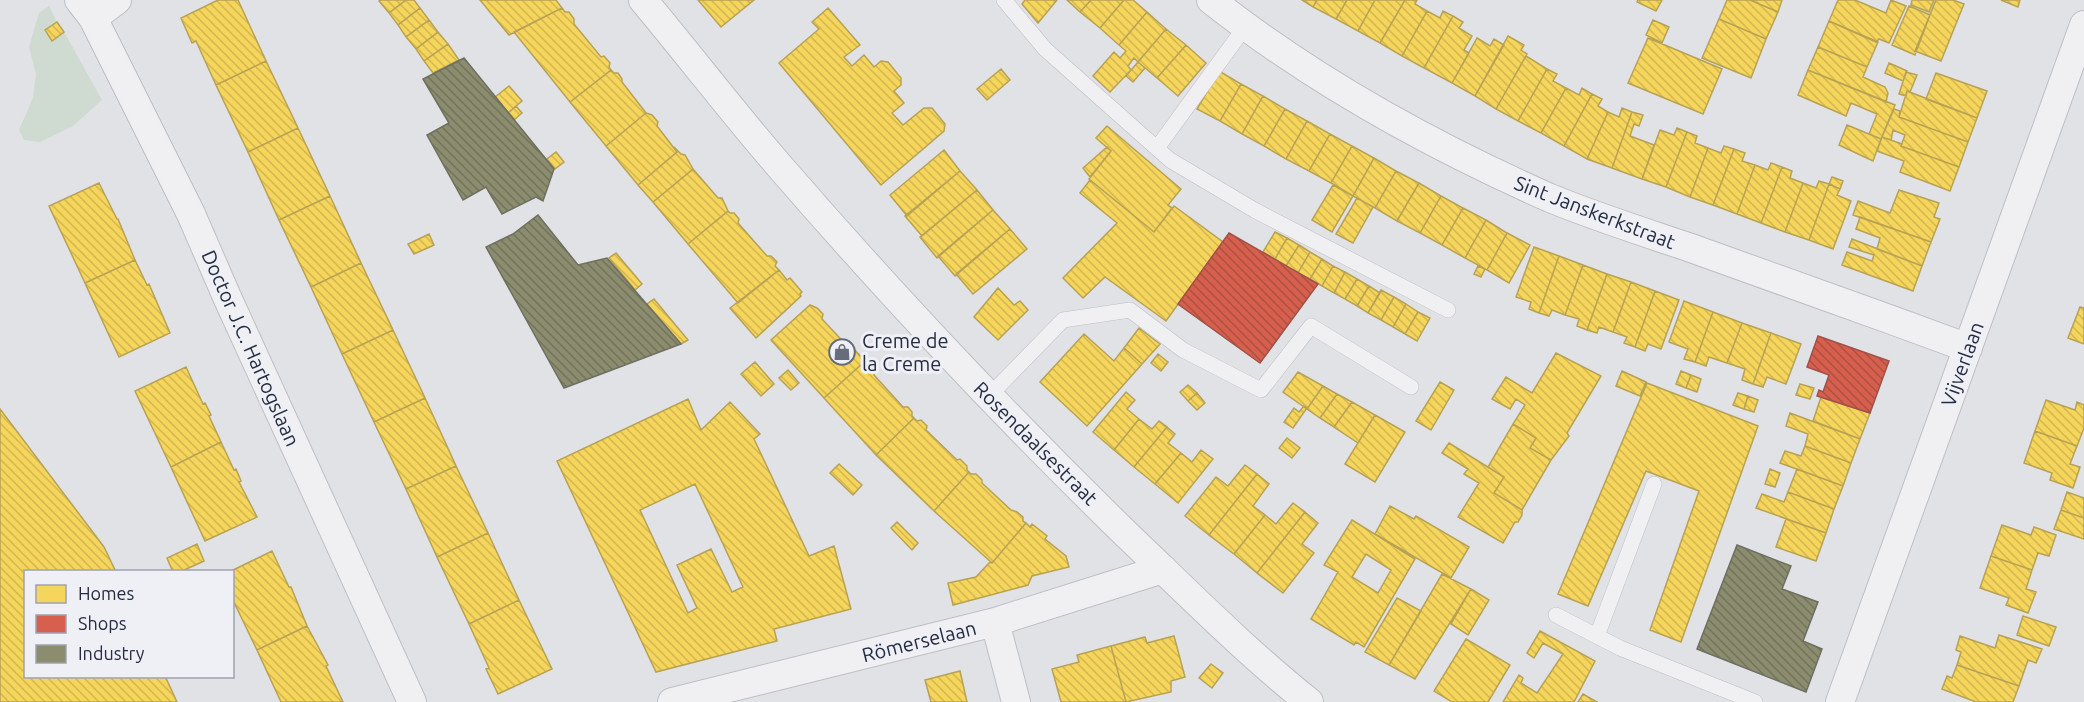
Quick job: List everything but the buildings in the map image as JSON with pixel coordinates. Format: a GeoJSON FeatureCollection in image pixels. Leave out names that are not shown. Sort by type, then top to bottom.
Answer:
{"type":"FeatureCollection","features":[{"type":"Feature","properties":{"kind":"street"},"geometry":{"type":"LineString","coordinates":[[86,9],[117,0]]}},
{"type":"Feature","properties":{"kind":"street","name":"Rosendaalsestraat"},"geometry":{"type":"LineString","coordinates":[[643,0],[781,168],[853,250],[989,396],[1228,632],[1309,702]]}},
{"type":"Feature","properties":{"kind":"street","name":"Sint Janskerkstraat"},"geometry":{"type":"LineString","coordinates":[[1210,0],[1245,27],[1373,109],[1452,153],[1553,199],[1968,348]]}},
{"type":"Feature","properties":{"kind":"street","name":"Doctor J.C. Hartogslaan"},"geometry":{"type":"LineString","coordinates":[[86,9],[191,214],[412,702]]}},
{"type":"Feature","properties":{"kind":"street","name":"Vijverlaan"},"geometry":{"type":"LineString","coordinates":[[1840,702],[2084,25]]}},
{"type":"Feature","properties":{"kind":"street","name":"Römerselaan"},"geometry":{"type":"LineString","coordinates":[[672,702],[995,622],[1163,569]]}},
{"type":"Feature","properties":{"kind":"street"},"geometry":{"type":"LineString","coordinates":[[995,622],[1016,702]]}},
{"type":"Feature","properties":{"kind":"lane"},"geometry":{"type":"LineString","coordinates":[[1004,0],[1045,49],[1170,160],[1256,211],[1448,310]]}},
{"type":"Feature","properties":{"kind":"lane"},"geometry":{"type":"LineString","coordinates":[[1156,148],[1245,27]]}},
{"type":"Feature","properties":{"kind":"lane"},"geometry":{"type":"LineString","coordinates":[[989,396],[1063,320],[1130,310],[1183,350],[1261,390],[1311,326],[1411,387]]}},
{"type":"Feature","properties":{"kind":"lane"},"geometry":{"type":"LineString","coordinates":[[1597,636],[1654,484]]}},
{"type":"Feature","properties":{"kind":"lane"},"geometry":{"type":"LineString","coordinates":[[1556,615],[1620,648],[1755,702]]}},
{"type":"Feature","properties":{"kind":"shaded area"},"geometry":{"type":"Polygon","coordinates":[[[49,6],[57,22],[45,31],[52,41],[64,32],[102,100],[73,126],[40,142],[24,140],[19,130],[33,98],[36,74],[29,47],[39,13],[49,6]]]}},
{"type":"Feature","properties":{"kind":"place","name":"Creme de la Creme"},"geometry":{"type":"Point","coordinates":[842,352]}}]}
